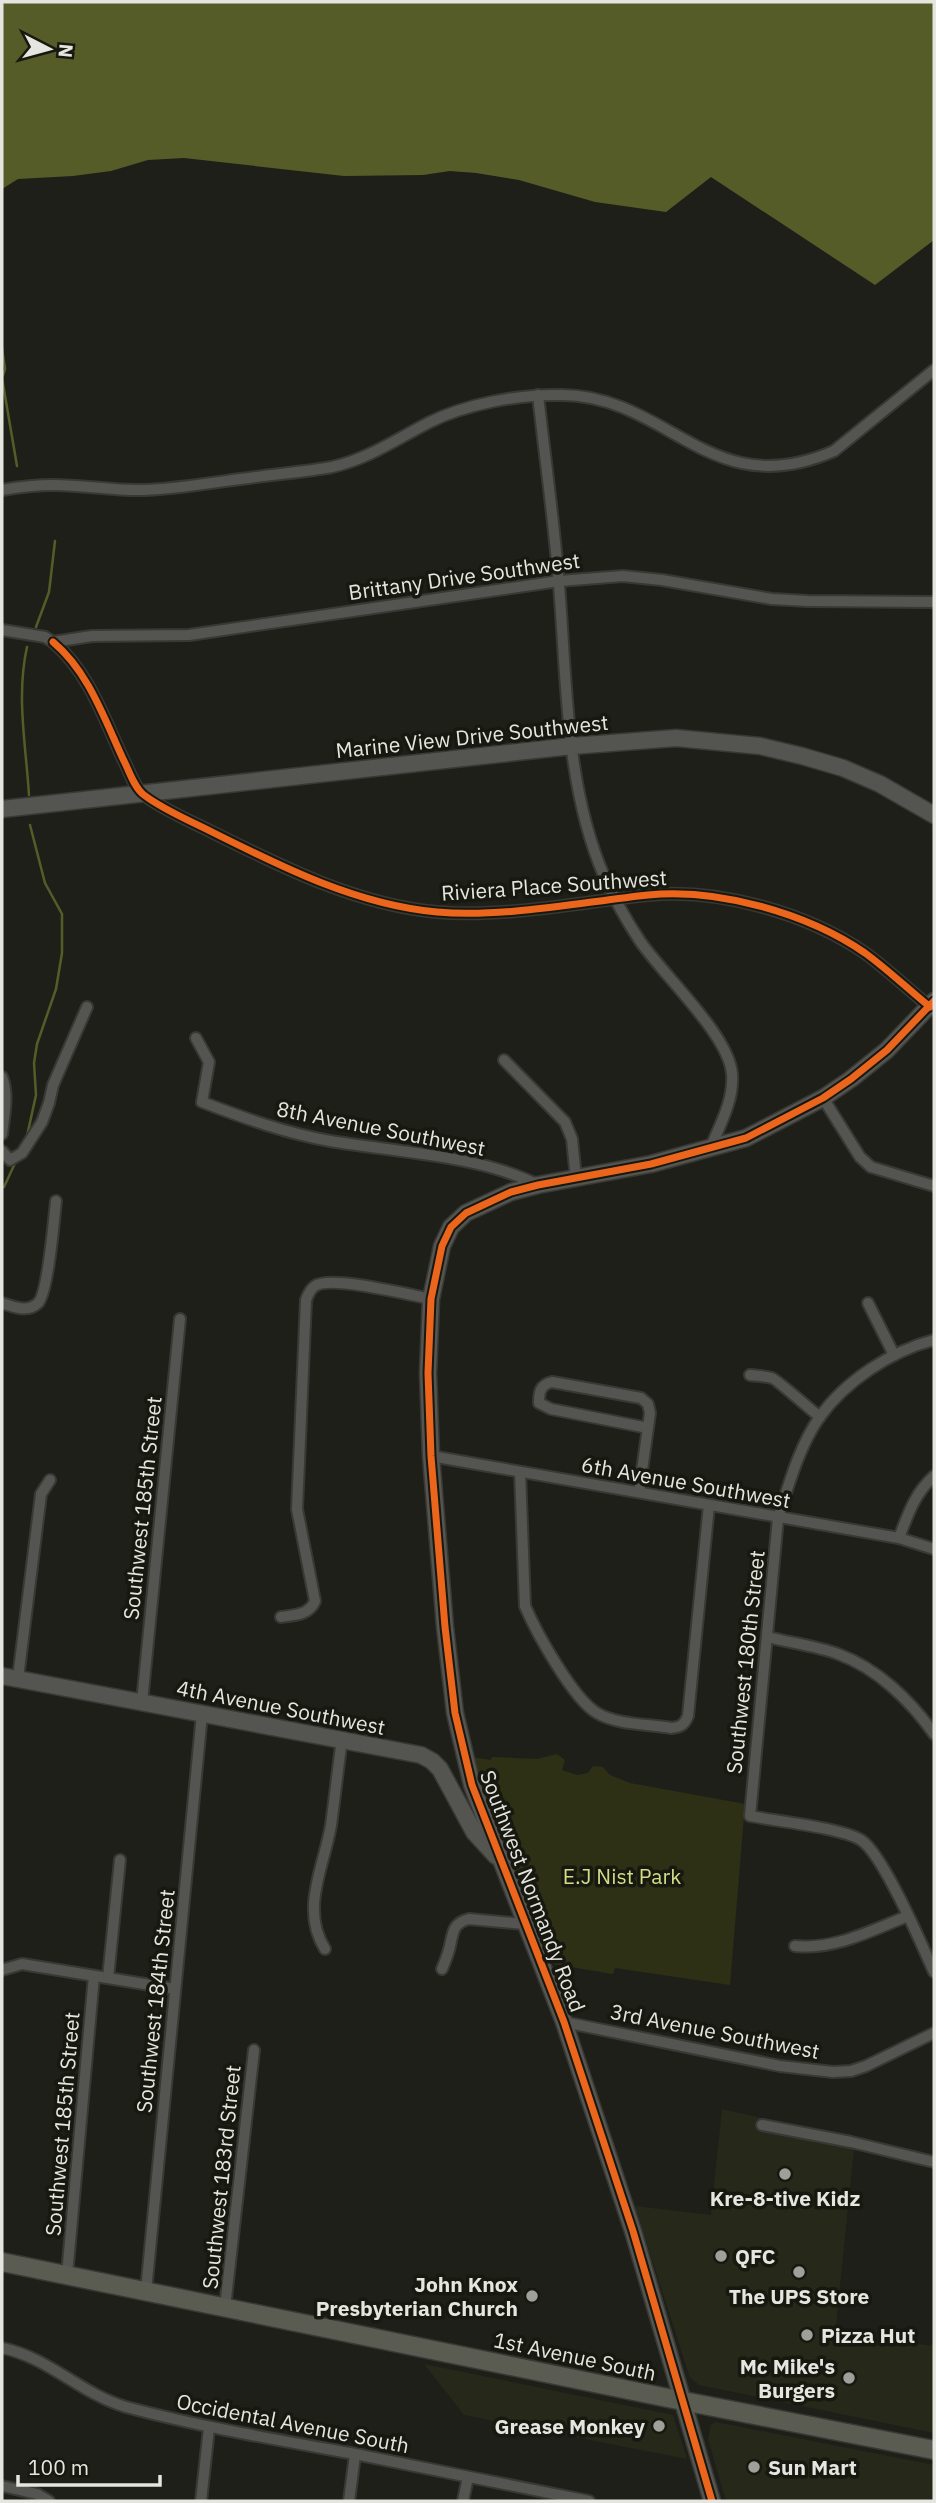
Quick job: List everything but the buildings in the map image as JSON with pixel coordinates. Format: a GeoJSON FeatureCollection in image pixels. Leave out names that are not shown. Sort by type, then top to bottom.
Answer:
{"type":"FeatureCollection","features":[{"type":"Feature","properties":{"kind":"main road","name":"1st Avenue South"},"geometry":{"type":"LineString","coordinates":[[2,2262],[683,2401],[934,2449]]}},
{"type":"Feature","properties":{"kind":"street"},"geometry":{"type":"LineString","coordinates":[[2,490],[54,485],[145,490],[333,467],[374,453],[448,415],[473,406],[538,395],[580,396],[609,401],[705,452],[743,464],[769,467],[815,459],[835,451],[934,370]]}},
{"type":"Feature","properties":{"kind":"street"},"geometry":{"type":"LineString","coordinates":[[538,395],[559,581],[572,746],[581,802],[591,844],[615,900],[639,941],[728,1054],[732,1087],[710,1149]]}},
{"type":"Feature","properties":{"kind":"street","name":"Brittany Drive Southwest"},"geometry":{"type":"LineString","coordinates":[[2,630],[45,637],[53,642],[92,636],[189,635],[559,581],[623,576],[772,599],[934,602]]}},
{"type":"Feature","properties":{"kind":"street"},"geometry":{"type":"LineString","coordinates":[[53,642],[69,657],[93,695],[141,793]]}},
{"type":"Feature","properties":{"kind":"street","name":"Marine View Drive Southwest"},"geometry":{"type":"LineString","coordinates":[[2,809],[572,746],[676,738],[760,746],[843,768],[880,784],[934,815]]}},
{"type":"Feature","properties":{"kind":"street","name":"Riviera Place Southwest"},"geometry":{"type":"LineString","coordinates":[[141,793],[286,869],[365,897],[413,909],[470,912],[649,895],[689,894],[769,908],[823,930],[864,953],[932,1004]]}},
{"type":"Feature","properties":{"kind":"street","name":"Southwest Normandy Road"},"geometry":{"type":"LineString","coordinates":[[712,2501],[633,2231],[564,2022],[472,1785],[455,1713],[431,1455],[428,1373],[431,1299],[442,1246],[451,1227],[466,1213],[512,1192],[538,1185],[651,1164],[746,1138],[823,1098],[851,1079],[887,1050],[932,1004]]}},
{"type":"Feature","properties":{"kind":"street"},"geometry":{"type":"LineString","coordinates":[[2,1151],[10,1160],[22,1153],[42,1122],[53,1086],[87,1007]]}},
{"type":"Feature","properties":{"kind":"street","name":"8th Avenue Southwest"},"geometry":{"type":"LineString","coordinates":[[196,1038],[209,1062],[202,1102],[269,1127],[329,1140],[431,1155],[520,1175],[538,1185]]}},
{"type":"Feature","properties":{"kind":"street"},"geometry":{"type":"LineString","coordinates":[[504,1060],[565,1122],[572,1139],[576,1178]]}},
{"type":"Feature","properties":{"kind":"street"},"geometry":{"type":"LineString","coordinates":[[2,1077],[6,1101],[2,1134]]}},
{"type":"Feature","properties":{"kind":"street"},"geometry":{"type":"LineString","coordinates":[[823,1098],[860,1157],[871,1167],[934,1186]]}},
{"type":"Feature","properties":{"kind":"street"},"geometry":{"type":"LineString","coordinates":[[2,1303],[19,1308],[30,1307],[38,1302],[43,1294],[56,1201]]}},
{"type":"Feature","properties":{"kind":"street"},"geometry":{"type":"LineString","coordinates":[[281,1618],[304,1613],[313,1608],[315,1601],[297,1509],[306,1300],[315,1285],[334,1282],[431,1299]]}},
{"type":"Feature","properties":{"kind":"street"},"geometry":{"type":"LineString","coordinates":[[868,1303],[894,1355]]}},
{"type":"Feature","properties":{"kind":"street","name":"Southwest 185th Street"},"geometry":{"type":"LineString","coordinates":[[142,1702],[180,1319]]}},
{"type":"Feature","properties":{"kind":"street","name":"Southwest 180th Street"},"geometry":{"type":"LineString","coordinates":[[908,1916],[878,1859],[862,1840],[841,1833],[750,1816],[750,1810],[778,1518],[803,1447],[820,1417],[861,1376],[894,1355],[934,1340]]}},
{"type":"Feature","properties":{"kind":"street"},"geometry":{"type":"LineString","coordinates":[[750,1375],[779,1380],[785,1389],[820,1417]]}},
{"type":"Feature","properties":{"kind":"street"},"geometry":{"type":"LineString","coordinates":[[639,1492],[648,1428],[650,1413],[648,1404],[641,1398],[552,1382],[545,1384],[539,1391],[539,1403],[551,1409],[648,1428]]}},
{"type":"Feature","properties":{"kind":"street","name":"6th Avenue Southwest"},"geometry":{"type":"LineString","coordinates":[[431,1455],[899,1538],[934,1549]]}},
{"type":"Feature","properties":{"kind":"street"},"geometry":{"type":"LineString","coordinates":[[520,1472],[525,1606],[531,1622],[558,1667],[582,1699],[595,1712],[609,1718],[671,1728],[680,1727],[688,1716],[709,1505]]}},
{"type":"Feature","properties":{"kind":"street"},"geometry":{"type":"LineString","coordinates":[[899,1538],[912,1502],[934,1476]]}},
{"type":"Feature","properties":{"kind":"street"},"geometry":{"type":"LineString","coordinates":[[10,1677],[41,1494],[50,1480]]}},
{"type":"Feature","properties":{"kind":"street"},"geometry":{"type":"LineString","coordinates":[[768,1637],[839,1654],[884,1680],[921,1716],[934,1734]]}},
{"type":"Feature","properties":{"kind":"street","name":"4th Avenue Southwest"},"geometry":{"type":"LineString","coordinates":[[10,1677],[408,1752],[432,1761],[440,1769],[474,1832],[486,1849],[500,1860]]}},
{"type":"Feature","properties":{"kind":"street","name":"Southwest 184th Street"},"geometry":{"type":"LineString","coordinates":[[146,2291],[202,1714]]}},
{"type":"Feature","properties":{"kind":"street"},"geometry":{"type":"LineString","coordinates":[[325,1949],[317,1936],[313,1921],[315,1884],[330,1828],[342,1739]]}},
{"type":"Feature","properties":{"kind":"street"},"geometry":{"type":"LineString","coordinates":[[108,1978],[120,1860]]}},
{"type":"Feature","properties":{"kind":"street"},"geometry":{"type":"LineString","coordinates":[[795,1946],[812,1948],[831,1945],[908,1916],[934,1972]]}},
{"type":"Feature","properties":{"kind":"street"},"geometry":{"type":"LineString","coordinates":[[442,1969],[454,1926],[461,1921],[468,1919],[524,1924]]}},
{"type":"Feature","properties":{"kind":"street"},"geometry":{"type":"LineString","coordinates":[[2,1970],[22,1964],[175,1989]]}},
{"type":"Feature","properties":{"kind":"street","name":"Southwest 185th Street"},"geometry":{"type":"LineString","coordinates":[[67,2275],[94,1976]]}},
{"type":"Feature","properties":{"kind":"street","name":"3rd Avenue Southwest"},"geometry":{"type":"LineString","coordinates":[[564,2022],[780,2066],[833,2071],[851,2071],[866,2066],[934,2033]]}},
{"type":"Feature","properties":{"kind":"street","name":"Southwest 183rd Street"},"geometry":{"type":"LineString","coordinates":[[225,2307],[254,2050]]}},
{"type":"Feature","properties":{"kind":"street"},"geometry":{"type":"LineString","coordinates":[[762,2125],[851,2141],[934,2162]]}},
{"type":"Feature","properties":{"kind":"street","name":"Occidental Avenue South"},"geometry":{"type":"LineString","coordinates":[[2,2348],[18,2351],[44,2363],[97,2395],[122,2406],[209,2428],[589,2501]]}},
{"type":"Feature","properties":{"kind":"street"},"geometry":{"type":"LineString","coordinates":[[201,2501],[209,2428]]}},
{"type":"Feature","properties":{"kind":"street"},"geometry":{"type":"LineString","coordinates":[[349,2501],[355,2455]]}},
{"type":"Feature","properties":{"kind":"street"},"geometry":{"type":"LineString","coordinates":[[463,2501],[468,2477]]}},
{"type":"Feature","properties":{"kind":"street"},"geometry":{"type":"LineString","coordinates":[[2,2486],[37,2494],[49,2501]]}},
{"type":"Feature","properties":{"kind":"shaded area"},"geometry":{"type":"Polygon","coordinates":[[[2,2],[934,2],[934,240],[875,285],[711,177],[666,212],[595,202],[519,180],[476,173],[450,171],[423,175],[344,176],[184,158],[148,160],[111,171],[73,176],[18,179],[2,189],[2,2]]]}},
{"type":"Feature","properties":{"kind":"shaded area"},"geometry":{"type":"Polygon","coordinates":[[[722,2109],[855,2139],[835,2334],[934,2346],[934,2433],[699,2385],[690,2378],[635,2206],[711,2215],[722,2109]]]}},
{"type":"Feature","properties":{"kind":"shaded area"},"geometry":{"type":"Polygon","coordinates":[[[424,2364],[673,2415],[687,2459],[464,2415],[424,2364]]]}},
{"type":"Feature","properties":{"kind":"shaded area"},"geometry":{"type":"Polygon","coordinates":[[[716,2422],[934,2465],[934,2501],[726,2501],[708,2439],[711,2425],[716,2422]]]}},
{"type":"Feature","properties":{"kind":"green space","name":"E.J Nist Park"},"geometry":{"type":"Polygon","coordinates":[[[557,1754],[565,1760],[562,1770],[577,1775],[588,1773],[593,1766],[603,1767],[610,1775],[630,1783],[745,1804],[730,1985],[615,1968],[613,1974],[553,1964],[546,1958],[472,1757],[490,1760],[493,1757],[537,1759],[557,1754]]]}},
{"type":"Feature","properties":{"kind":"waterway"},"geometry":{"type":"LineString","coordinates":[[2,348],[5,369],[2,378],[17,466]]}},
{"type":"Feature","properties":{"kind":"waterway"},"geometry":{"type":"LineString","coordinates":[[36,627],[49,592],[55,541]]}},
{"type":"Feature","properties":{"kind":"waterway"},"geometry":{"type":"LineString","coordinates":[[27,647],[22,702],[29,795]]}},
{"type":"Feature","properties":{"kind":"waterway"},"geometry":{"type":"LineString","coordinates":[[27,1136],[36,1095],[34,1063],[37,1044],[56,989],[62,953],[62,914],[45,883],[30,825]]}},
{"type":"Feature","properties":{"kind":"waterway"},"geometry":{"type":"LineString","coordinates":[[4,1187],[16,1161]]}},
{"type":"Feature","properties":{"kind":"cycle path"},"geometry":{"type":"LineString","coordinates":[[53,642],[86,681],[140,792],[169,811],[294,872],[379,902],[437,912],[489,913],[675,894],[703,895],[761,906],[789,915],[842,939],[873,959],[930,1007]]}},
{"type":"Feature","properties":{"kind":"cycle path"},"geometry":{"type":"LineString","coordinates":[[712,2501],[633,2231],[564,2022],[472,1785],[455,1713],[431,1456],[428,1373],[431,1299],[442,1246],[451,1227],[466,1213],[511,1192],[651,1164],[746,1138],[823,1098],[851,1079],[887,1050],[934,1001]]}},
{"type":"Feature","properties":{"kind":"place","name":"Kre-8-tive Kidz"},"geometry":{"type":"Point","coordinates":[785,2174]}},
{"type":"Feature","properties":{"kind":"place","name":"QFC"},"geometry":{"type":"Point","coordinates":[721,2256]}},
{"type":"Feature","properties":{"kind":"place","name":"The UPS Store"},"geometry":{"type":"Point","coordinates":[799,2272]}},
{"type":"Feature","properties":{"kind":"place","name":"John Knox Presbyterian Church"},"geometry":{"type":"Point","coordinates":[532,2296]}},
{"type":"Feature","properties":{"kind":"place","name":"Pizza Hut"},"geometry":{"type":"Point","coordinates":[807,2335]}},
{"type":"Feature","properties":{"kind":"place","name":"Mc Mike's Burgers"},"geometry":{"type":"Point","coordinates":[849,2378]}},
{"type":"Feature","properties":{"kind":"place","name":"Grease Monkey"},"geometry":{"type":"Point","coordinates":[659,2426]}},
{"type":"Feature","properties":{"kind":"place","name":"Sun Mart"},"geometry":{"type":"Point","coordinates":[754,2467]}}]}
